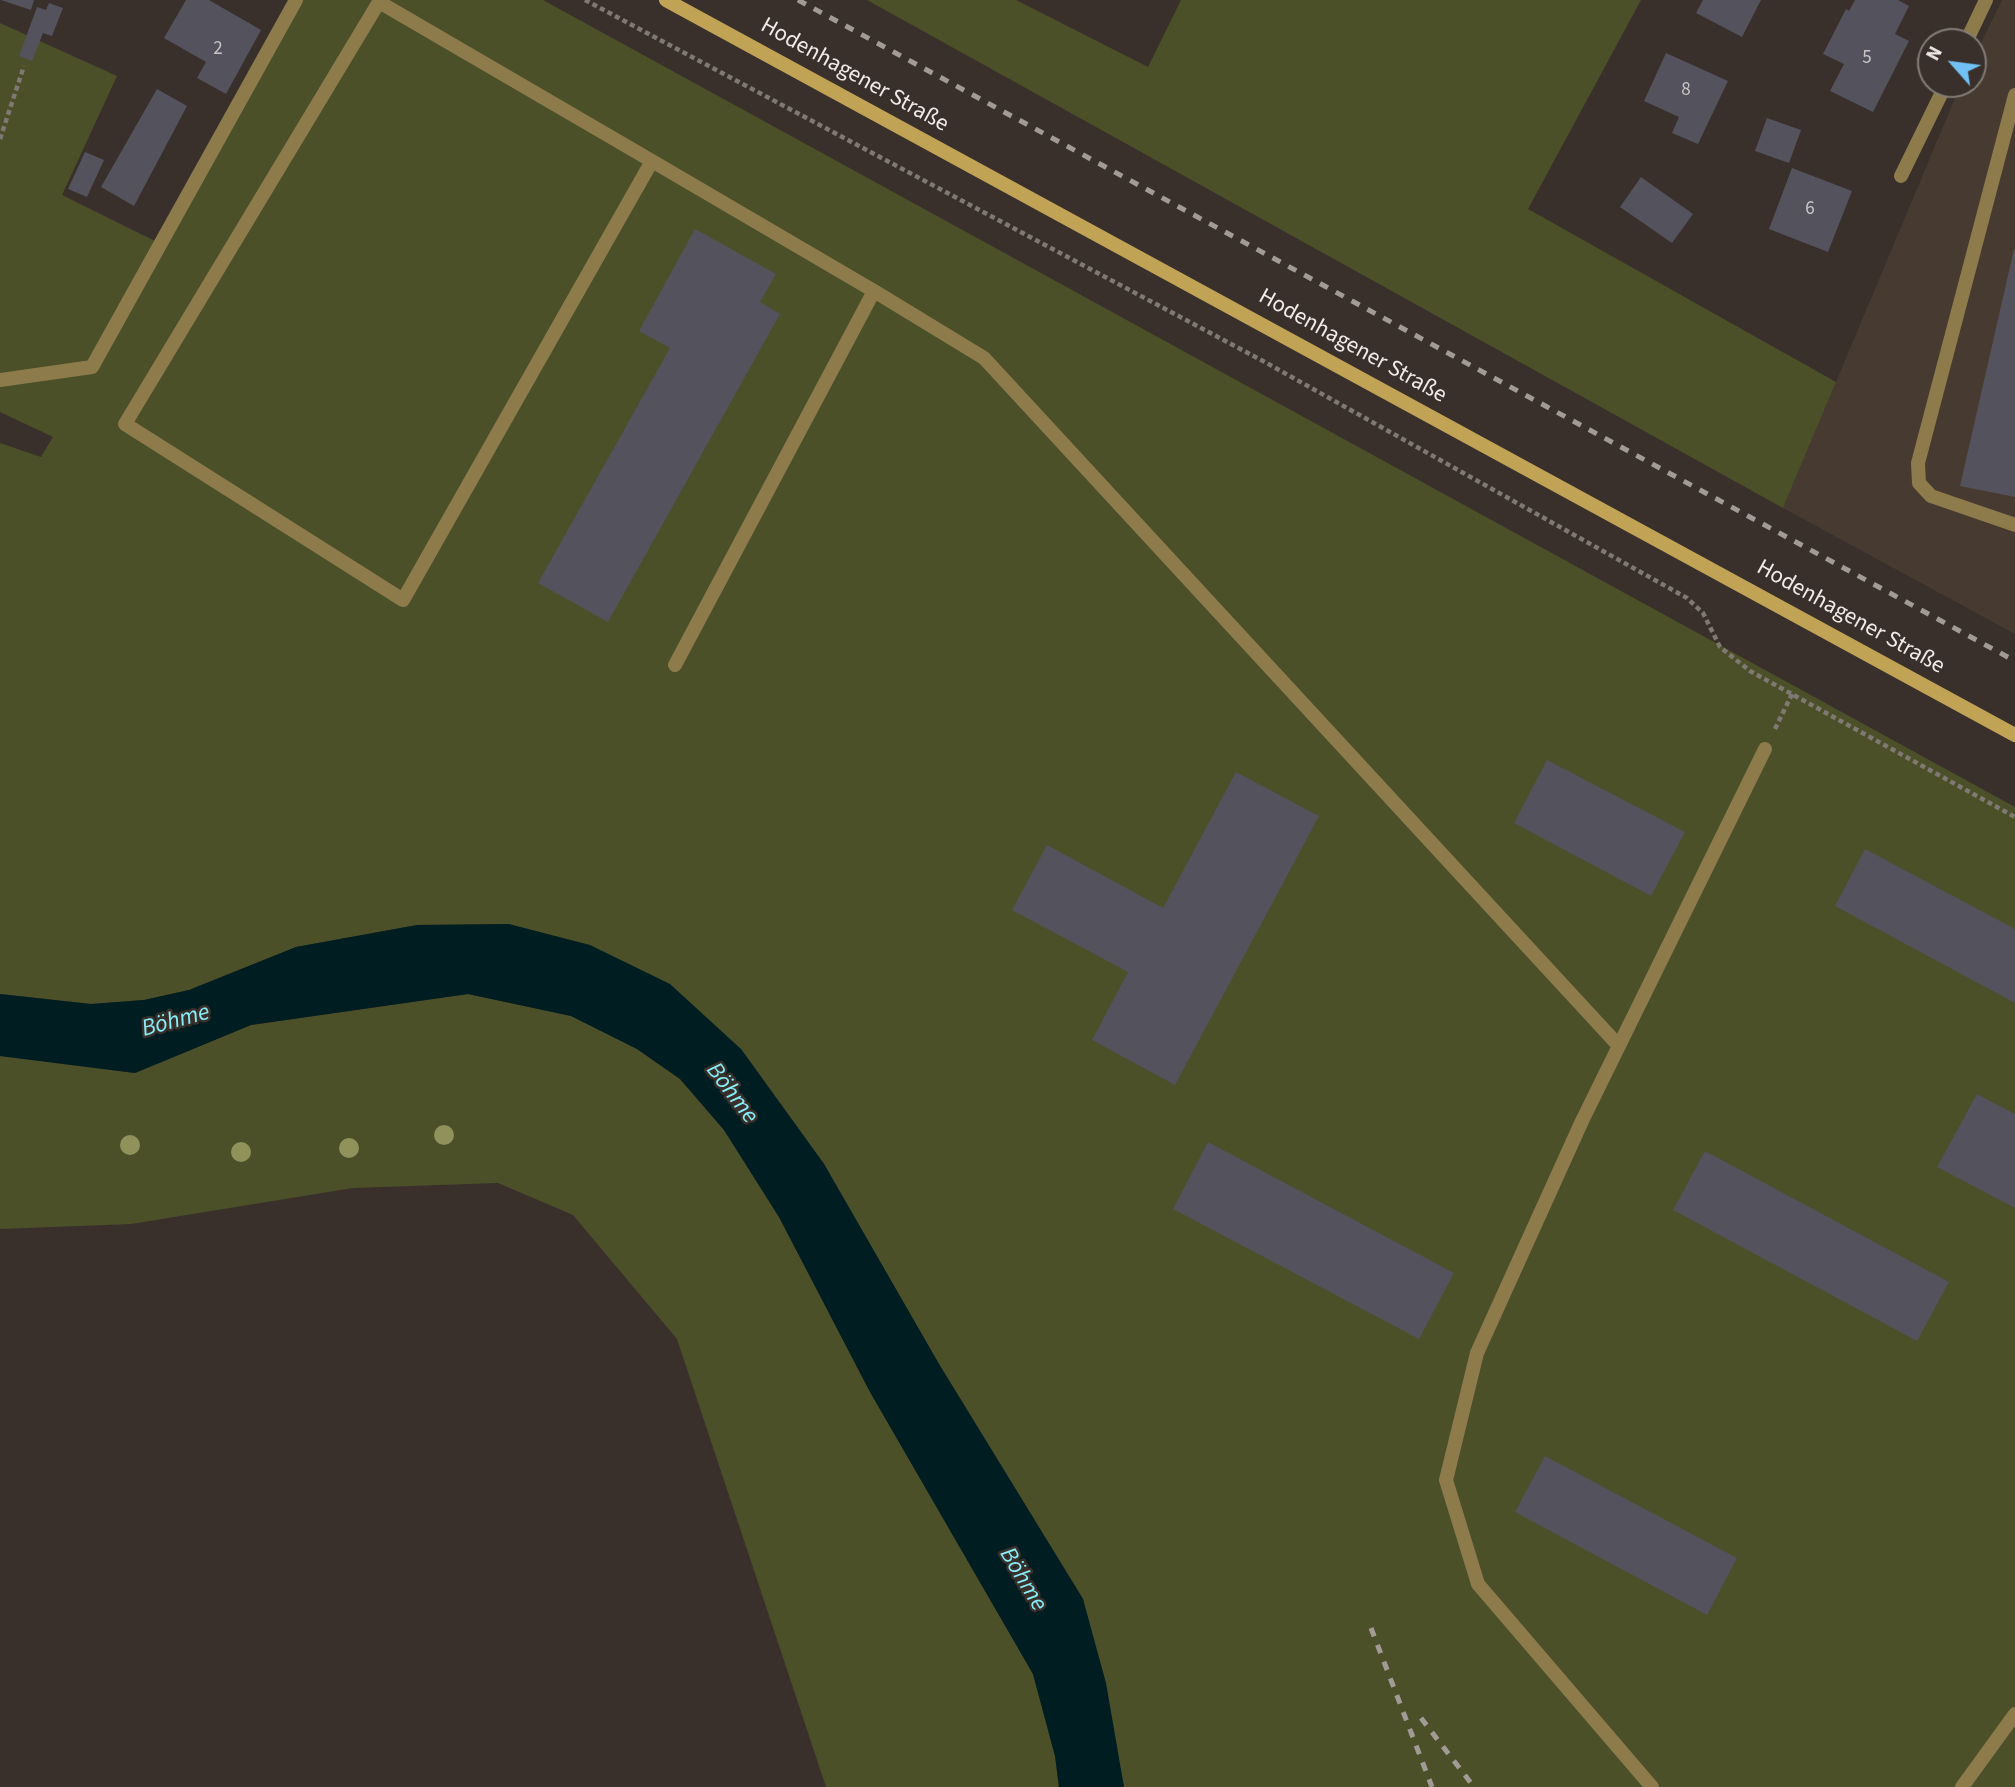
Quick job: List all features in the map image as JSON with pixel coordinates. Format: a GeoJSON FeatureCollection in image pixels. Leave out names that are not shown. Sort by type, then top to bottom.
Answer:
{"type":"FeatureCollection","features":[{"type":"Feature","properties":{"kind":"main road","name":"Hodenhagener Straße"},"geometry":{"type":"LineString","coordinates":[[666,0],[2015,735]]}},
{"type":"Feature","properties":{"kind":"street"},"geometry":{"type":"LineString","coordinates":[[0,380],[92,367],[296,0]]}},
{"type":"Feature","properties":{"kind":"street"},"geometry":{"type":"LineString","coordinates":[[1973,28],[1986,0]]}},
{"type":"Feature","properties":{"kind":"street"},"geometry":{"type":"LineString","coordinates":[[652,161],[403,600],[125,424],[379,2],[652,161],[874,291],[984,358],[1619,1046]]}},
{"type":"Feature","properties":{"kind":"street"},"geometry":{"type":"LineString","coordinates":[[2015,95],[1918,463],[1919,483],[1931,496],[2015,525]]}},
{"type":"Feature","properties":{"kind":"street"},"geometry":{"type":"LineString","coordinates":[[1901,176],[1939,98]]}},
{"type":"Feature","properties":{"kind":"street"},"geometry":{"type":"LineString","coordinates":[[675,665],[874,291]]}},
{"type":"Feature","properties":{"kind":"street"},"geometry":{"type":"LineString","coordinates":[[1652,1787],[1478,1584],[1446,1480],[1477,1353],[1619,1046],[1765,749]]}},
{"type":"Feature","properties":{"kind":"street"},"geometry":{"type":"LineString","coordinates":[[1962,1787],[2015,1714]]}},
{"type":"Feature","properties":{"kind":"path"},"geometry":{"type":"LineString","coordinates":[[585,0],[1263,361],[1688,598],[1703,613],[1720,647],[1731,658],[2015,817]]}},
{"type":"Feature","properties":{"kind":"path"},"geometry":{"type":"LineString","coordinates":[[0,139],[24,66]]}},
{"type":"Feature","properties":{"kind":"path"},"geometry":{"type":"LineString","coordinates":[[1765,749],[1792,694]]}},
{"type":"Feature","properties":{"kind":"shaded area"},"geometry":{"type":"Polygon","coordinates":[[[2002,0],[2015,0],[2015,634],[1783,508],[1955,98],[1987,98],[1987,31],[2002,0]]]}},
{"type":"Feature","properties":{"kind":"green space"},"geometry":{"type":"Polygon","coordinates":[[[292,0],[543,0],[2015,807],[2015,1787],[1124,1787],[1083,1599],[939,1364],[824,1164],[741,1049],[509,924],[417,925],[296,947],[189,990],[144,1000],[91,1004],[0,994],[0,443],[41,457],[53,437],[0,412],[0,23],[117,76],[62,195],[159,243],[292,0]]]}},
{"type":"Feature","properties":{"kind":"green space"},"geometry":{"type":"Polygon","coordinates":[[[867,0],[1016,0],[1148,67],[1181,0],[1641,0],[1528,209],[1836,382],[1783,508],[867,0]]]}},
{"type":"Feature","properties":{"kind":"green space"},"geometry":{"type":"Polygon","coordinates":[[[468,994],[571,1016],[637,1049],[680,1079],[724,1130],[779,1217],[870,1392],[1033,1674],[1055,1756],[1059,1787],[826,1787],[677,1339],[573,1215],[498,1183],[353,1188],[131,1224],[0,1229],[0,1056],[135,1073],[251,1025],[468,994]]]}},
{"type":"Feature","properties":{"kind":"water","name":"Böhme"},"geometry":{"type":"Polygon","coordinates":[[[509,924],[590,945],[670,984],[741,1049],[824,1164],[939,1364],[1083,1599],[1106,1683],[1124,1787],[1059,1787],[1055,1756],[1033,1674],[870,1392],[779,1217],[724,1130],[680,1079],[637,1049],[571,1016],[468,994],[251,1025],[135,1073],[0,1056],[0,994],[91,1004],[144,1000],[189,990],[296,947],[417,925],[509,924]]]}},
{"type":"Feature","properties":{"kind":"building"},"geometry":{"type":"Polygon","coordinates":[[[1,0],[34,0],[31,10],[1,0]]]}},
{"type":"Feature","properties":{"kind":"building"},"geometry":{"type":"Polygon","coordinates":[[[186,0],[209,0],[261,30],[226,94],[197,78],[206,62],[164,38],[186,0]]]}},
{"type":"Feature","properties":{"kind":"building"},"geometry":{"type":"Polygon","coordinates":[[[1703,0],[1761,0],[1742,37],[1696,13],[1703,0]]]}},
{"type":"Feature","properties":{"kind":"building"},"geometry":{"type":"Polygon","coordinates":[[[1855,0],[1898,0],[1909,6],[1895,34],[1909,41],[1873,112],[1830,91],[1844,64],[1823,54],[1846,9],[1849,11],[1855,0]]]}},
{"type":"Feature","properties":{"kind":"building"},"geometry":{"type":"Polygon","coordinates":[[[49,3],[63,8],[52,36],[43,33],[32,61],[19,56],[37,7],[46,10],[49,3]]]}},
{"type":"Feature","properties":{"kind":"building"},"geometry":{"type":"Polygon","coordinates":[[[1666,53],[1728,81],[1698,144],[1672,133],[1679,117],[1644,101],[1666,53]]]}},
{"type":"Feature","properties":{"kind":"building"},"geometry":{"type":"Polygon","coordinates":[[[157,89],[187,106],[134,206],[101,187],[157,89]]]}},
{"type":"Feature","properties":{"kind":"building"},"geometry":{"type":"Polygon","coordinates":[[[1767,118],[1801,130],[1789,163],[1755,151],[1767,118]]]}},
{"type":"Feature","properties":{"kind":"building"},"geometry":{"type":"Polygon","coordinates":[[[85,152],[104,160],[87,197],[68,189],[85,152]]]}},
{"type":"Feature","properties":{"kind":"building"},"geometry":{"type":"Polygon","coordinates":[[[1792,168],[1852,191],[1828,252],[1769,229],[1792,168]]]}},
{"type":"Feature","properties":{"kind":"building"},"geometry":{"type":"Polygon","coordinates":[[[1641,177],[1693,214],[1672,243],[1620,207],[1641,177]]]}},
{"type":"Feature","properties":{"kind":"building"},"geometry":{"type":"Polygon","coordinates":[[[695,229],[776,274],[760,302],[780,314],[608,622],[538,583],[670,348],[639,331],[695,229]]]}},
{"type":"Feature","properties":{"kind":"building"},"geometry":{"type":"Polygon","coordinates":[[[2015,250],[2015,497],[1960,486],[2015,250]]]}},
{"type":"Feature","properties":{"kind":"building"},"geometry":{"type":"Polygon","coordinates":[[[1547,760],[1685,832],[1651,896],[1514,823],[1547,760]]]}},
{"type":"Feature","properties":{"kind":"building"},"geometry":{"type":"Polygon","coordinates":[[[1236,772],[1319,816],[1175,1085],[1092,1040],[1128,972],[1012,910],[1047,845],[1163,908],[1236,772]]]}},
{"type":"Feature","properties":{"kind":"building"},"geometry":{"type":"Polygon","coordinates":[[[1865,849],[2015,929],[2015,1003],[1835,906],[1865,849]]]}},
{"type":"Feature","properties":{"kind":"building"},"geometry":{"type":"Polygon","coordinates":[[[1977,1094],[2015,1114],[2015,1208],[1937,1167],[1977,1094]]]}},
{"type":"Feature","properties":{"kind":"building"},"geometry":{"type":"Polygon","coordinates":[[[1208,1142],[1454,1273],[1419,1339],[1173,1209],[1208,1142]]]}},
{"type":"Feature","properties":{"kind":"building"},"geometry":{"type":"Polygon","coordinates":[[[1705,1151],[1949,1282],[1917,1341],[1673,1210],[1705,1151]]]}},
{"type":"Feature","properties":{"kind":"building"},"geometry":{"type":"Polygon","coordinates":[[[1545,1456],[1737,1558],[1707,1615],[1515,1512],[1545,1456]]]}},
{"type":"Feature","properties":{"kind":"railway"},"geometry":{"type":"LineString","coordinates":[[798,0],[2015,661]]}},
{"type":"Feature","properties":{"kind":"railway"},"geometry":{"type":"LineString","coordinates":[[1371,1628],[1432,1787]]}},
{"type":"Feature","properties":{"kind":"railway"},"geometry":{"type":"LineString","coordinates":[[1421,1718],[1474,1787]]}}]}
